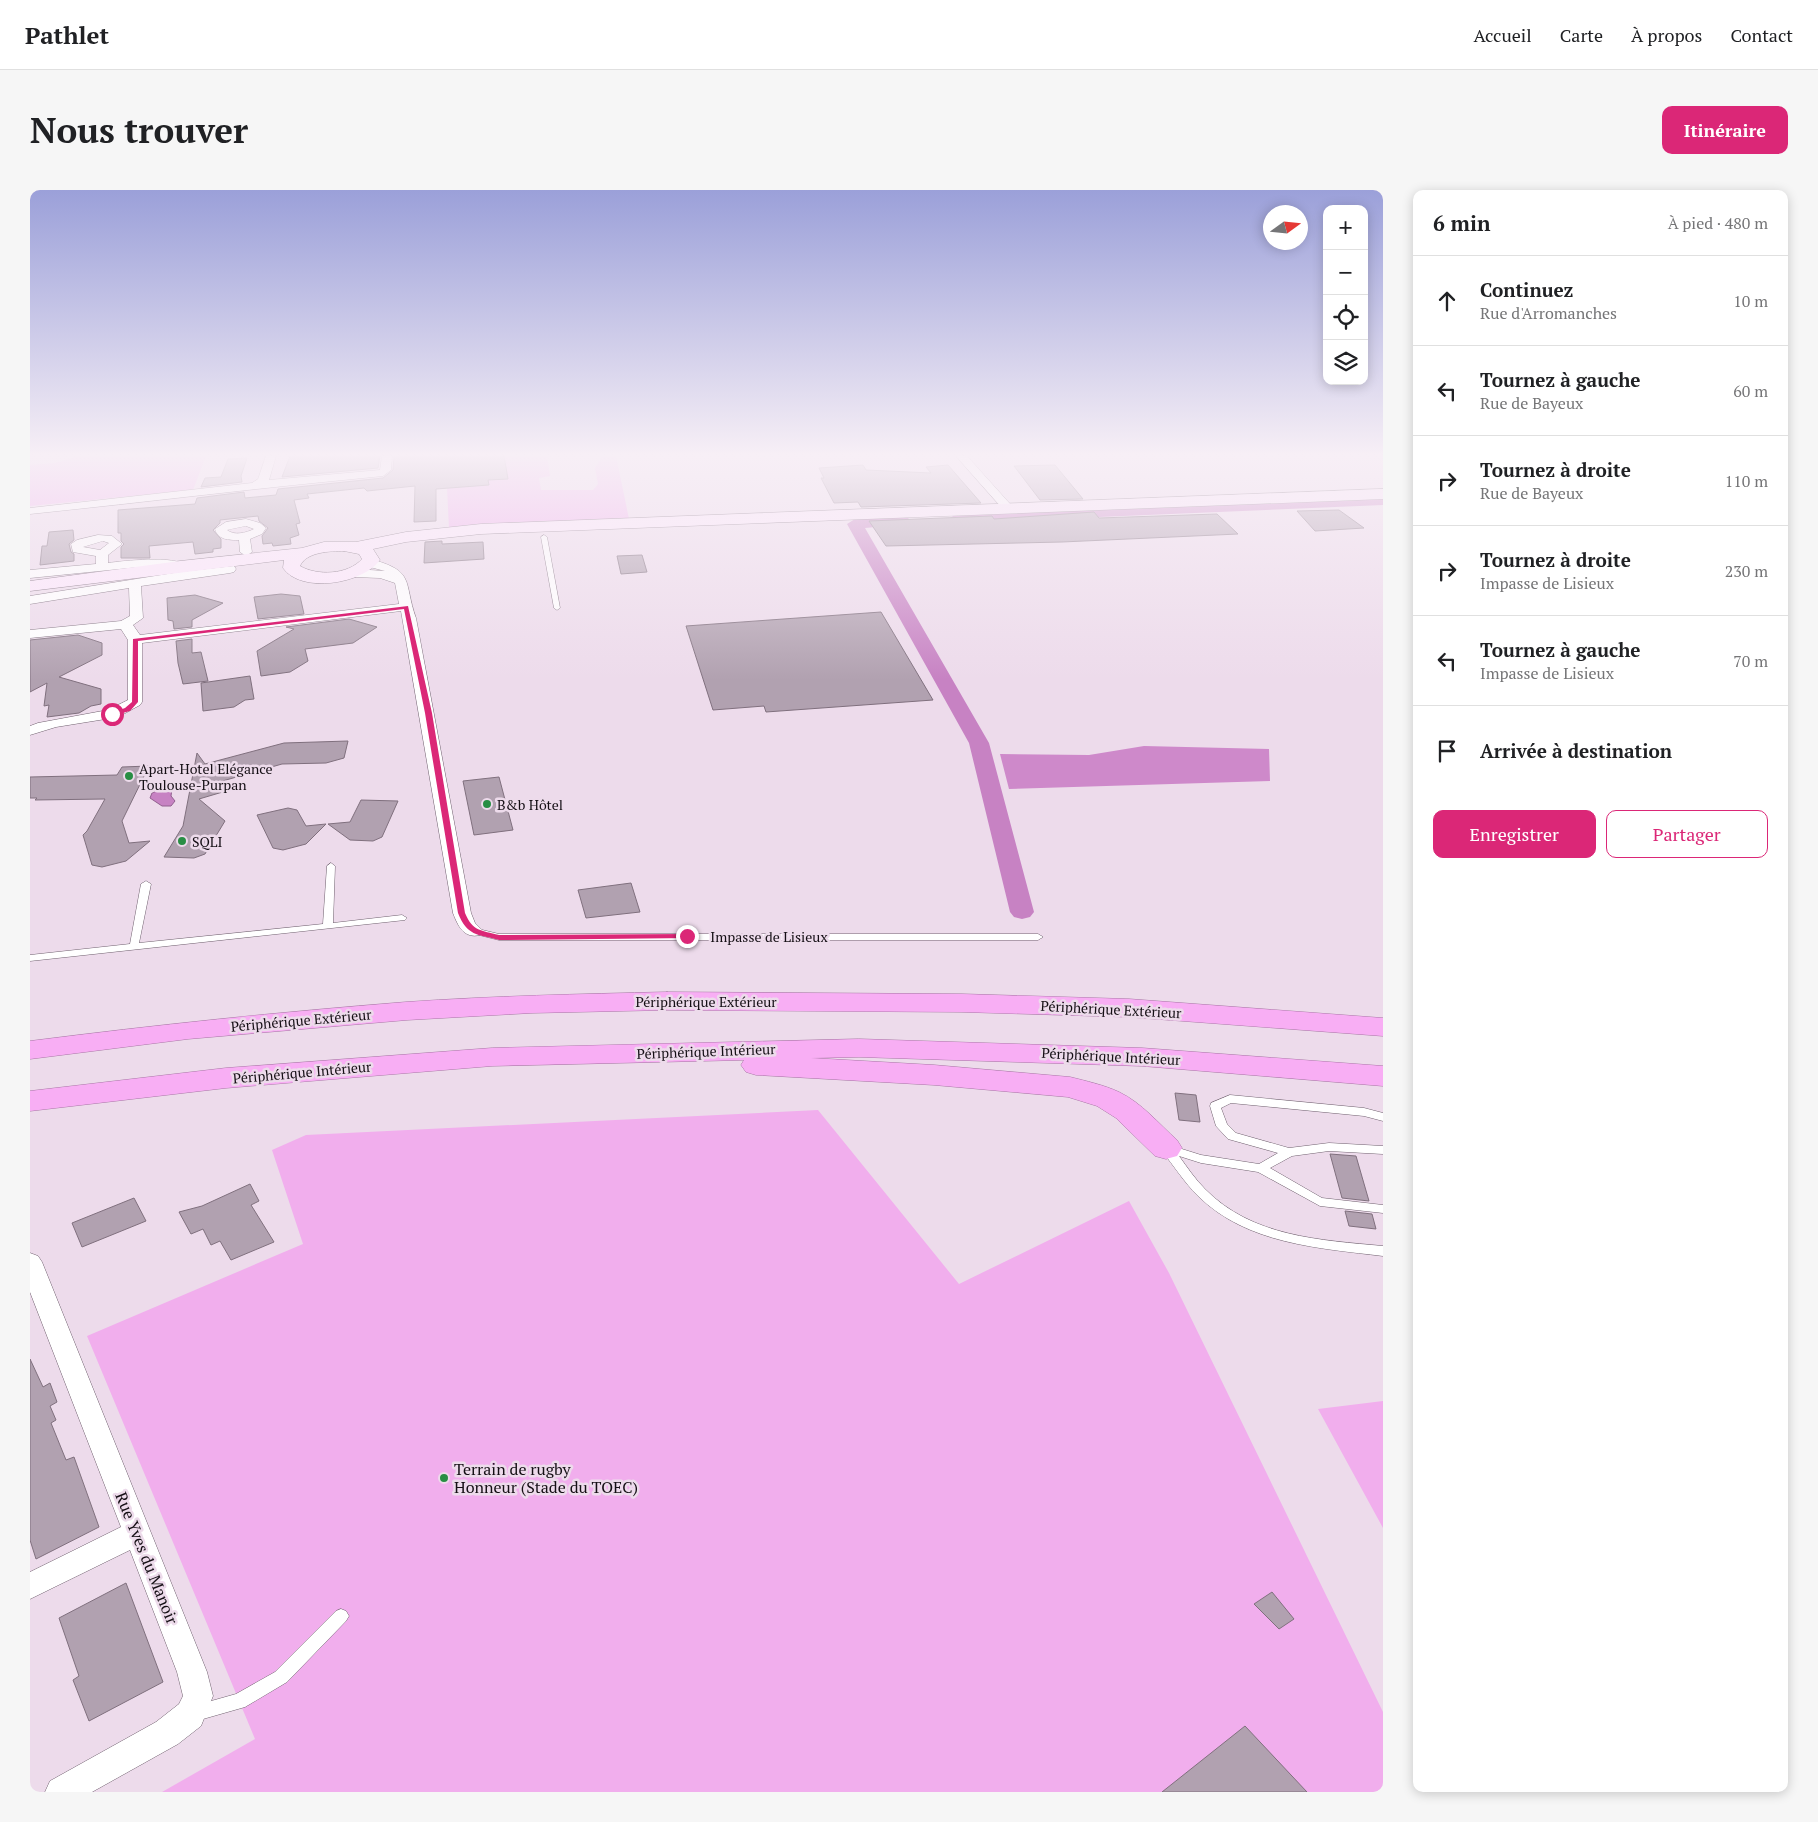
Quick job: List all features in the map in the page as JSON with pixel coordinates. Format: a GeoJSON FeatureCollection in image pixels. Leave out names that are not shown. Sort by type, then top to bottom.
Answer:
{"type":"FeatureCollection","features":[{"type":"Feature","properties":{"kind":"highway","name":"Périphérique Extérieur"},"geometry":{"type":"LineString","coordinates":[[30,1050],[188,1030],[408,1010],[667,1000],[962,1003],[1119,1008],[1383,1027]]}},
{"type":"Feature","properties":{"kind":"highway","name":"Périphérique Intérieur"},"geometry":{"type":"LineString","coordinates":[[30,1101],[226,1078],[452,1060],[859,1048],[1142,1056],[1383,1076]]}},
{"type":"Feature","properties":{"kind":"highway"},"geometry":{"type":"LineString","coordinates":[[656,1053],[768,1067],[934,1075],[1070,1087],[1108,1099],[1127,1111],[1166,1148]]}},
{"type":"Feature","properties":{"kind":"street"},"geometry":{"type":"LineString","coordinates":[[354,573],[364,555],[406,537],[465,531]]}},
{"type":"Feature","properties":{"kind":"street"},"geometry":{"type":"LineString","coordinates":[[237,561],[244,537]]}},
{"type":"Feature","properties":{"kind":"street"},"geometry":{"type":"LineString","coordinates":[[30,574],[102,560],[180,566],[263,558],[330,547],[364,555],[398,573],[401,581]]}},
{"type":"Feature","properties":{"kind":"street"},"geometry":{"type":"LineString","coordinates":[[295,572],[291,563],[304,552]]}},
{"type":"Feature","properties":{"kind":"street"},"geometry":{"type":"LineString","coordinates":[[30,600],[137,578],[237,561],[323,578],[354,573],[381,574],[401,581]]}},
{"type":"Feature","properties":{"kind":"street"},"geometry":{"type":"LineString","coordinates":[[30,586],[137,578],[180,566]]}},
{"type":"Feature","properties":{"kind":"street"},"geometry":{"type":"LineString","coordinates":[[30,634],[124,625],[137,618],[137,578]]}},
{"type":"Feature","properties":{"kind":"street","name":"Impasse de Lisieux"},"geometry":{"type":"LineString","coordinates":[[401,581],[428,713],[462,913],[467,926],[474,931]]}},
{"type":"Feature","properties":{"kind":"street"},"geometry":{"type":"LineString","coordinates":[[135,640],[406,607]]}},
{"type":"Feature","properties":{"kind":"street"},"geometry":{"type":"LineString","coordinates":[[30,731],[56,721],[112,714],[127,709],[135,702],[135,640],[130,629],[124,625]]}},
{"type":"Feature","properties":{"kind":"street","name":"Rue Yves du Manoir"},"geometry":{"type":"LineString","coordinates":[[30,1262],[192,1672],[198,1696],[190,1715]]}},
{"type":"Feature","properties":{"kind":"street"},"geometry":{"type":"LineString","coordinates":[[30,1586],[136,1533]]}},
{"type":"Feature","properties":{"kind":"street"},"geometry":{"type":"LineString","coordinates":[[61,1792],[167,1733],[190,1715]]}},
{"type":"Feature","properties":{"kind":"lane"},"geometry":{"type":"LineString","coordinates":[[544,537],[557,608]]}},
{"type":"Feature","properties":{"kind":"lane"},"geometry":{"type":"LineString","coordinates":[[328,926],[331,866]]}},
{"type":"Feature","properties":{"kind":"lane"},"geometry":{"type":"LineString","coordinates":[[134,946],[146,884]]}},
{"type":"Feature","properties":{"kind":"lane"},"geometry":{"type":"LineString","coordinates":[[30,958],[402,918]]}},
{"type":"Feature","properties":{"kind":"lane","name":"Impasse de Lisieux"},"geometry":{"type":"LineString","coordinates":[[474,931],[499,938],[1038,937]]}},
{"type":"Feature","properties":{"kind":"lane"},"geometry":{"type":"LineString","coordinates":[[1289,1152],[1232,1136],[1222,1126],[1215,1106],[1230,1099],[1364,1112],[1383,1117]]}},
{"type":"Feature","properties":{"kind":"lane"},"geometry":{"type":"LineString","coordinates":[[1261,1168],[1289,1152],[1329,1147],[1383,1150]]}},
{"type":"Feature","properties":{"kind":"lane"},"geometry":{"type":"LineString","coordinates":[[1166,1148],[1202,1159],[1261,1168],[1320,1202],[1383,1209]]}},
{"type":"Feature","properties":{"kind":"lane"},"geometry":{"type":"LineString","coordinates":[[1166,1148],[1202,1193],[1222,1209],[1263,1233],[1383,1251]]}},
{"type":"Feature","properties":{"kind":"lane"},"geometry":{"type":"LineString","coordinates":[[190,1715],[239,1701],[281,1677],[341,1616]]}},
{"type":"Feature","properties":{"kind":"shaded area"},"geometry":{"type":"Polygon","coordinates":[[[1144,746],[1269,749],[1270,781],[1009,789],[1000,754],[1089,755],[1144,746]]]}},
{"type":"Feature","properties":{"kind":"shaded area"},"geometry":{"type":"Polygon","coordinates":[[[164,788],[172,789],[171,796],[175,801],[171,806],[162,806],[150,798],[152,793],[164,788]]]}},
{"type":"Feature","properties":{"kind":"shaded area"},"geometry":{"type":"Polygon","coordinates":[[[818,1110],[959,1284],[1129,1201],[1169,1273],[1383,1712],[1383,1792],[162,1792],[255,1739],[87,1336],[303,1244],[272,1150],[306,1135],[818,1110]]]}},
{"type":"Feature","properties":{"kind":"shaded area"},"geometry":{"type":"Polygon","coordinates":[[[1383,1401],[1383,1528],[1318,1409],[1383,1401]]]}},
{"type":"Feature","properties":{"kind":"building"},"geometry":{"type":"Polygon","coordinates":[[[73,531],[74,540],[69,544],[71,552],[74,554],[74,561],[40,565],[42,546],[47,546],[49,532],[73,531]]]}},
{"type":"Feature","properties":{"kind":"building"},"geometry":{"type":"Polygon","coordinates":[[[118,531],[214,531],[221,539],[221,548],[213,549],[213,552],[195,554],[193,542],[149,546],[150,558],[121,558],[121,547],[124,544],[121,541],[121,533],[118,533],[118,531]]]}},
{"type":"Feature","properties":{"kind":"building"},"geometry":{"type":"Polygon","coordinates":[[[266,531],[298,531],[299,535],[290,538],[291,544],[273,546],[272,543],[263,544],[262,536],[266,531]]]}},
{"type":"Feature","properties":{"kind":"building"},"geometry":{"type":"Polygon","coordinates":[[[876,531],[1235,531],[1238,534],[1062,542],[886,546],[876,531]]]}},
{"type":"Feature","properties":{"kind":"building"},"geometry":{"type":"Polygon","coordinates":[[[442,541],[442,544],[483,542],[484,559],[424,563],[425,542],[442,541]]]}},
{"type":"Feature","properties":{"kind":"building"},"geometry":{"type":"Polygon","coordinates":[[[642,555],[647,572],[621,574],[617,556],[642,555]]]}},
{"type":"Feature","properties":{"kind":"building"},"geometry":{"type":"Polygon","coordinates":[[[281,594],[300,596],[304,614],[258,619],[254,597],[281,594]]]}},
{"type":"Feature","properties":{"kind":"building"},"geometry":{"type":"Polygon","coordinates":[[[195,595],[223,603],[192,620],[192,627],[174,629],[173,621],[168,620],[167,598],[195,595]]]}},
{"type":"Feature","properties":{"kind":"building"},"geometry":{"type":"Polygon","coordinates":[[[881,612],[933,700],[766,712],[764,706],[713,710],[686,626],[881,612]]]}},
{"type":"Feature","properties":{"kind":"building"},"geometry":{"type":"Polygon","coordinates":[[[349,619],[377,627],[353,643],[305,649],[308,661],[290,672],[261,676],[257,651],[294,629],[286,627],[349,619]]]}},
{"type":"Feature","properties":{"kind":"building"},"geometry":{"type":"Polygon","coordinates":[[[78,635],[102,643],[102,655],[59,677],[101,689],[101,704],[91,706],[79,713],[47,717],[49,705],[44,706],[47,683],[30,692],[30,640],[78,635]]]}},
{"type":"Feature","properties":{"kind":"building"},"geometry":{"type":"Polygon","coordinates":[[[192,639],[192,653],[201,652],[208,681],[183,684],[178,663],[176,641],[192,639]]]}},
{"type":"Feature","properties":{"kind":"building"},"geometry":{"type":"Polygon","coordinates":[[[250,676],[254,699],[245,700],[234,707],[203,711],[201,683],[250,676]]]}},
{"type":"Feature","properties":{"kind":"building"},"geometry":{"type":"Polygon","coordinates":[[[348,741],[344,758],[326,763],[282,764],[219,782],[226,791],[199,799],[225,821],[205,854],[194,858],[164,857],[183,826],[197,753],[205,764],[284,743],[348,741]]]}},
{"type":"Feature","properties":{"kind":"building"},"geometry":{"type":"Polygon","coordinates":[[[149,766],[122,821],[129,843],[150,841],[126,861],[102,867],[92,865],[83,835],[105,799],[35,800],[37,798],[30,798],[30,777],[117,775],[122,767],[149,766]]]}},
{"type":"Feature","properties":{"kind":"building","name":"B&b Hôtel"},"geometry":{"type":"Polygon","coordinates":[[[499,777],[513,830],[474,835],[463,781],[499,777]]]}},
{"type":"Feature","properties":{"kind":"building"},"geometry":{"type":"Polygon","coordinates":[[[361,800],[398,801],[382,837],[373,841],[350,840],[328,824],[350,822],[361,800]]]}},
{"type":"Feature","properties":{"kind":"building"},"geometry":{"type":"Polygon","coordinates":[[[288,808],[297,810],[306,826],[326,824],[306,844],[283,850],[273,848],[257,815],[288,808]]]}},
{"type":"Feature","properties":{"kind":"building"},"geometry":{"type":"Polygon","coordinates":[[[631,883],[640,912],[586,918],[578,890],[631,883]]]}},
{"type":"Feature","properties":{"kind":"building"},"geometry":{"type":"Polygon","coordinates":[[[1175,1093],[1196,1095],[1200,1122],[1179,1120],[1175,1093]]]}},
{"type":"Feature","properties":{"kind":"building"},"geometry":{"type":"Polygon","coordinates":[[[1330,1154],[1356,1156],[1369,1201],[1342,1198],[1330,1154]]]}},
{"type":"Feature","properties":{"kind":"building"},"geometry":{"type":"Polygon","coordinates":[[[250,1184],[259,1201],[251,1205],[274,1242],[231,1260],[220,1241],[211,1245],[203,1229],[191,1234],[179,1212],[202,1206],[250,1184]]]}},
{"type":"Feature","properties":{"kind":"building"},"geometry":{"type":"Polygon","coordinates":[[[134,1198],[146,1221],[82,1247],[72,1223],[134,1198]]]}},
{"type":"Feature","properties":{"kind":"building"},"geometry":{"type":"Polygon","coordinates":[[[1345,1211],[1372,1214],[1376,1229],[1349,1226],[1345,1211]]]}},
{"type":"Feature","properties":{"kind":"building"},"geometry":{"type":"Polygon","coordinates":[[[30,1359],[43,1387],[50,1383],[57,1402],[50,1406],[56,1420],[51,1423],[66,1460],[74,1457],[99,1527],[36,1559],[30,1540],[30,1359]]]}},
{"type":"Feature","properties":{"kind":"building"},"geometry":{"type":"Polygon","coordinates":[[[126,1583],[163,1682],[89,1721],[73,1680],[79,1676],[59,1618],[126,1583]]]}},
{"type":"Feature","properties":{"kind":"building"},"geometry":{"type":"Polygon","coordinates":[[[1272,1592],[1294,1619],[1279,1629],[1254,1604],[1272,1592]]]}},
{"type":"Feature","properties":{"kind":"building"},"geometry":{"type":"Polygon","coordinates":[[[1245,1726],[1307,1792],[1162,1792],[1245,1726]]]}},
{"type":"Feature","properties":{"kind":"waterway"},"geometry":{"type":"LineString","coordinates":[[859,531],[979,743],[1022,912]]}},
{"type":"Feature","properties":{"kind":"place","name":"Apart-Hotel Elégance Toulouse-Purpan"},"geometry":{"type":"Point","coordinates":[129,776]}},
{"type":"Feature","properties":{"kind":"place","name":"B&b Hôtel"},"geometry":{"type":"Point","coordinates":[487,804]}},
{"type":"Feature","properties":{"kind":"place","name":"SQLI"},"geometry":{"type":"Point","coordinates":[182,841]}},
{"type":"Feature","properties":{"kind":"place","name":"Terrain de rugby Honneur (Stade du TOEC)"},"geometry":{"type":"Point","coordinates":[444,1478]}},
{"type":"Feature","properties":{"kind":"route"},"geometry":{"type":"LineString","coordinates":[[112,714],[127,709],[135,702],[135,640],[406,607],[410,618],[428,713],[462,913],[467,926],[474,931],[499,938],[687,936]]}}]}
